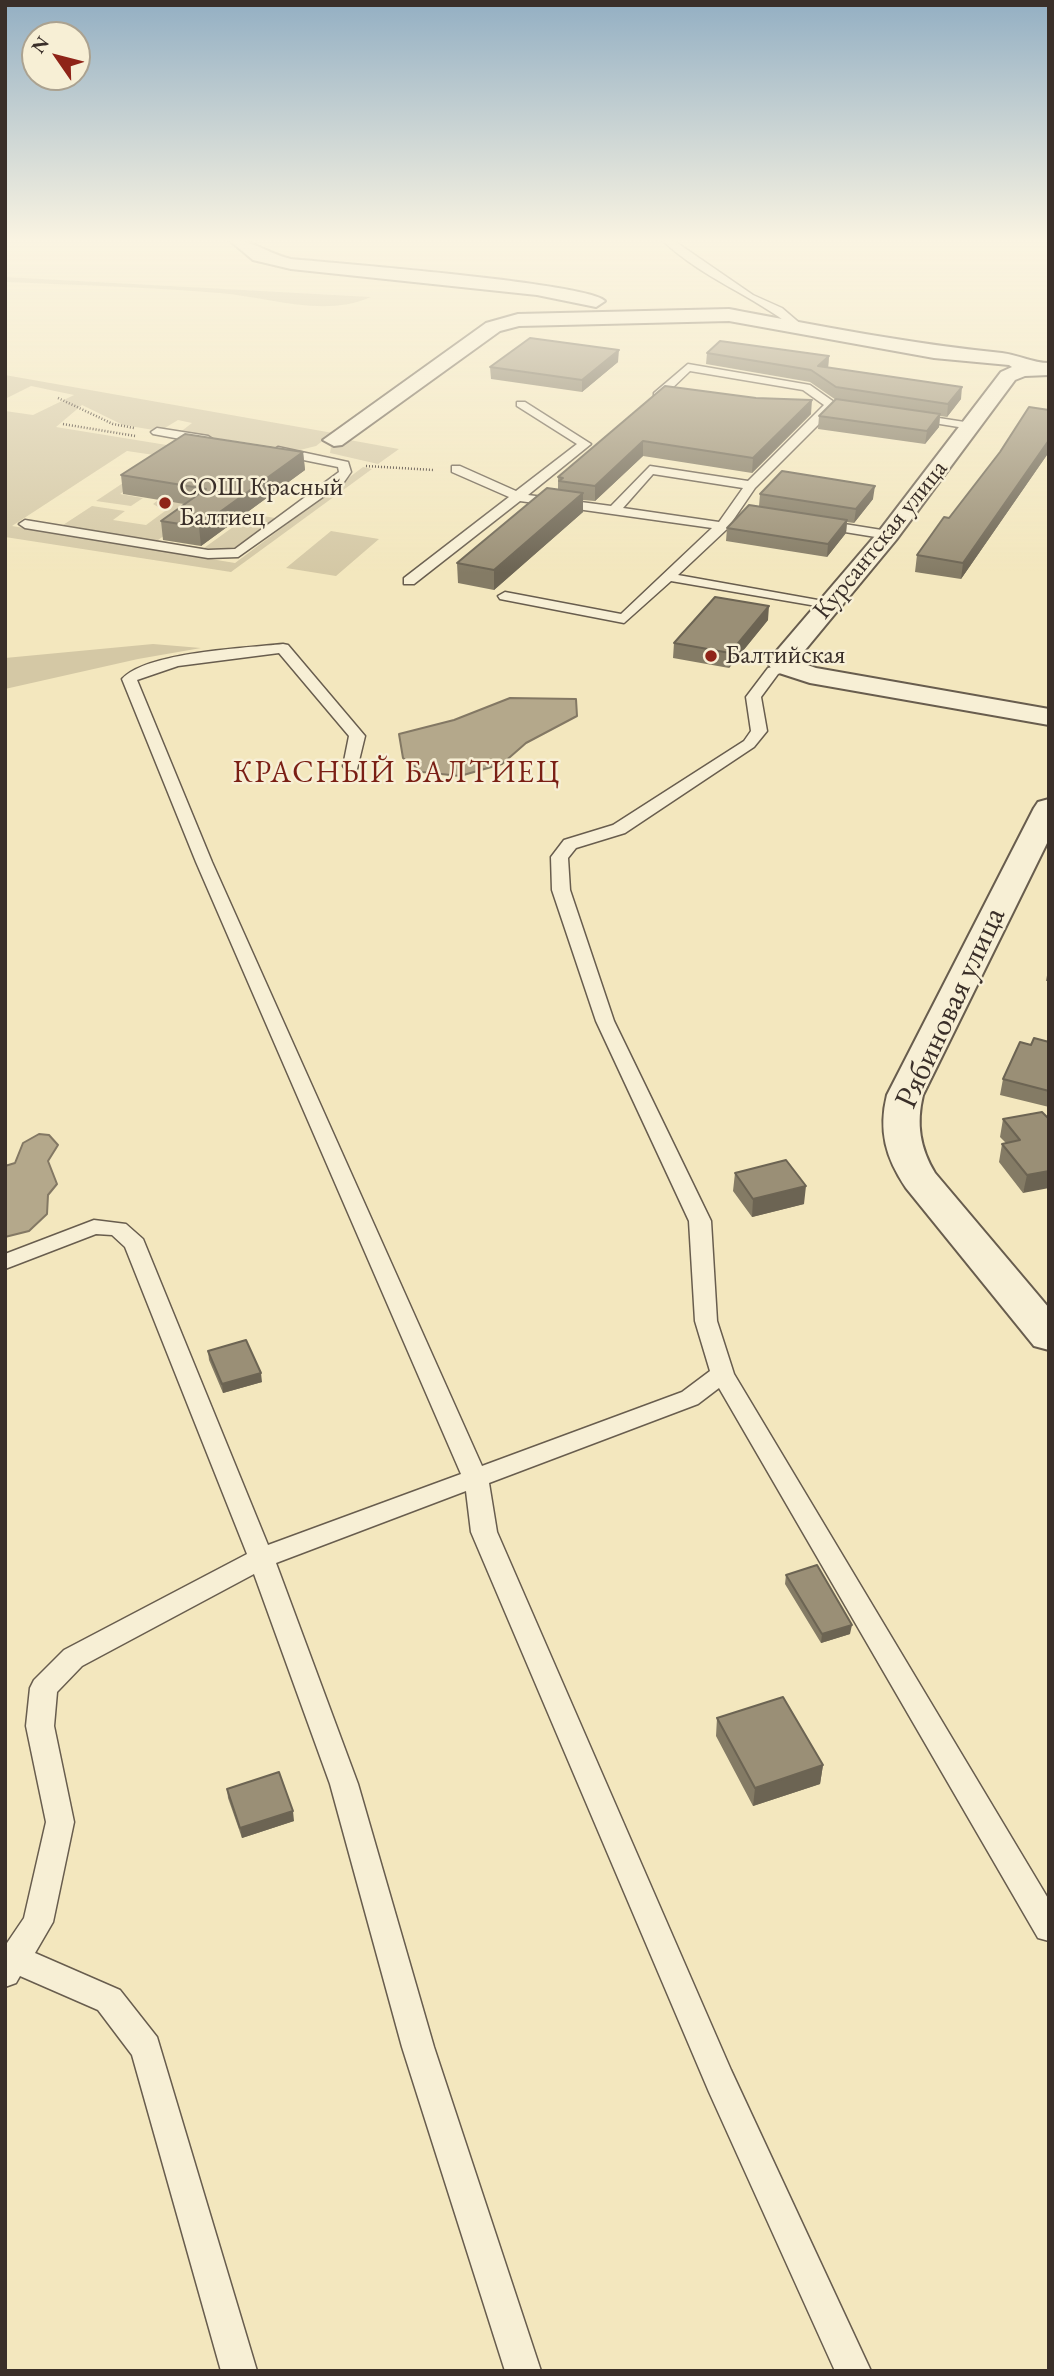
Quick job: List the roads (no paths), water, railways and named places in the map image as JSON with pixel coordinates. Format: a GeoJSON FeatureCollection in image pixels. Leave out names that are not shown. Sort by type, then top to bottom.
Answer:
{"type":"FeatureCollection","features":[{"type":"Feature","properties":{"kind":"street"},"geometry":{"type":"LineString","coordinates":[[334,440],[463,351]]}},
{"type":"Feature","properties":{"kind":"street"},"geometry":{"type":"LineString","coordinates":[[928,351],[1013,360],[1034,369]]}},
{"type":"Feature","properties":{"kind":"street","name":"Курсантская улица"},"geometry":{"type":"LineString","coordinates":[[786,668],[783,660],[888,535],[1008,376],[1034,369]]}},
{"type":"Feature","properties":{"kind":"street"},"geometry":{"type":"LineString","coordinates":[[786,668],[1049,717]]}},
{"type":"Feature","properties":{"kind":"street","name":"Рябиновая улица"},"geometry":{"type":"LineString","coordinates":[[1049,808],[905,1095],[898,1125],[912,1167],[920,1180],[1049,1336]]}},
{"type":"Feature","properties":{"kind":"lane"},"geometry":{"type":"LineString","coordinates":[[686,398],[658,395],[688,367],[806,387],[824,408],[856,409]]}},
{"type":"Feature","properties":{"kind":"lane"},"geometry":{"type":"LineString","coordinates":[[409,581],[584,444],[521,404]]}},
{"type":"Feature","properties":{"kind":"lane"},"geometry":{"type":"LineString","coordinates":[[505,596],[624,619],[740,511],[751,485],[824,408]]}},
{"type":"Feature","properties":{"kind":"lane"},"geometry":{"type":"LineString","coordinates":[[895,414],[971,425]]}},
{"type":"Feature","properties":{"kind":"lane"},"geometry":{"type":"LineString","coordinates":[[157,432],[224,443]]}},
{"type":"Feature","properties":{"kind":"lane"},"geometry":{"type":"LineString","coordinates":[[305,460],[334,440]]}},
{"type":"Feature","properties":{"kind":"lane"},"geometry":{"type":"LineString","coordinates":[[25,524],[208,554],[231,555],[340,480],[345,467],[305,460],[262,448]]}},
{"type":"Feature","properties":{"kind":"lane"},"geometry":{"type":"LineString","coordinates":[[456,469],[519,497],[722,526]]}},
{"type":"Feature","properties":{"kind":"lane"},"geometry":{"type":"LineString","coordinates":[[615,510],[650,470],[751,485]]}},
{"type":"Feature","properties":{"kind":"lane"},"geometry":{"type":"LineString","coordinates":[[811,523],[888,535]]}},
{"type":"Feature","properties":{"kind":"lane"},"geometry":{"type":"LineString","coordinates":[[669,577],[829,606]]}},
{"type":"Feature","properties":{"kind":"lane"},"geometry":{"type":"LineString","coordinates":[[351,766],[357,736],[283,648],[159,665],[135,673],[129,679],[204,862],[476,1479],[484,1532],[720,2081],[853,2371]]}},
{"type":"Feature","properties":{"kind":"lane"},"geometry":{"type":"LineString","coordinates":[[786,668],[773,671],[753,697],[758,731],[748,744],[619,829],[570,844],[559,858],[561,890],[604,1021],[700,1221],[706,1321],[722,1374],[1049,1928]]}},
{"type":"Feature","properties":{"kind":"lane"},"geometry":{"type":"LineString","coordinates":[[5,1262],[94,1227],[118,1229],[135,1244],[261,1558],[344,1784],[418,2047],[523,2371]]}},
{"type":"Feature","properties":{"kind":"lane"},"geometry":{"type":"LineString","coordinates":[[239,2371],[146,2048],[109,2000],[10,1966],[38,1922],[60,1822],[40,1726],[44,1688],[73,1658],[261,1558],[690,1398],[722,1374]]}},
{"type":"Feature","properties":{"kind":"place","name":"СОШ Красный Балтиец"},"geometry":{"type":"Point","coordinates":[165,503]}},
{"type":"Feature","properties":{"kind":"place","name":"Балтийская"},"geometry":{"type":"Point","coordinates":[711,656]}},
{"type":"Feature","properties":{"kind":"district","name":"КРАСНЫЙ БАЛТИЕЦ"},"geometry":{"type":"Point","coordinates":[397,774]}}]}
